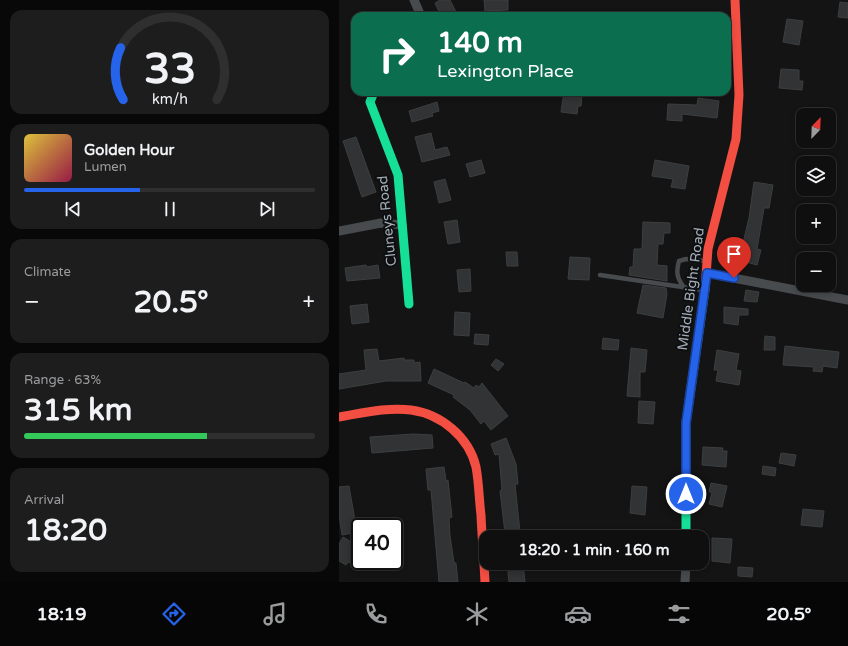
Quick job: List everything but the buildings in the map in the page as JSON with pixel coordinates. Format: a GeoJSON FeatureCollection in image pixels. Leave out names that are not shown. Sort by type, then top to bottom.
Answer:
{"type":"FeatureCollection","features":[{"type":"Feature","properties":{"kind":"street"},"geometry":{"type":"LineString","coordinates":[[414,0],[419,12]]}},
{"type":"Feature","properties":{"kind":"street","name":"Middle Bight Road"},"geometry":{"type":"LineString","coordinates":[[686,530],[686,423],[705,290],[708,249],[736,139],[739,95],[735,0]]}},
{"type":"Feature","properties":{"kind":"street","name":"Cluneys Road"},"geometry":{"type":"LineString","coordinates":[[372,96],[370,102],[398,175],[409,304]]}},
{"type":"Feature","properties":{"kind":"street"},"geometry":{"type":"LineString","coordinates":[[339,231],[381,223],[402,226]]}},
{"type":"Feature","properties":{"kind":"street"},"geometry":{"type":"LineString","coordinates":[[707,273],[848,300]]}},
{"type":"Feature","properties":{"kind":"street"},"geometry":{"type":"LineString","coordinates":[[339,417],[380,411],[412,410],[427,413],[439,419],[457,434],[471,453],[477,471],[485,582]]}},
{"type":"Feature","properties":{"kind":"street"},"geometry":{"type":"LineString","coordinates":[[685,570],[685,582]]}},
{"type":"Feature","properties":{"kind":"lane"},"geometry":{"type":"LineString","coordinates":[[683,286],[677,279],[679,261],[686,259],[708,261]]}},
{"type":"Feature","properties":{"kind":"lane"},"geometry":{"type":"LineString","coordinates":[[600,275],[705,290]]}},
{"type":"Feature","properties":{"kind":"traffic: fast"},"geometry":{"type":"LineString","coordinates":[[372,96],[370,102],[398,175],[409,304]]}},
{"type":"Feature","properties":{"kind":"traffic: fast"},"geometry":{"type":"LineString","coordinates":[[686,530],[686,423],[705,289]]}},
{"type":"Feature","properties":{"kind":"traffic: jam"},"geometry":{"type":"LineString","coordinates":[[705,289],[708,249],[736,139],[739,95],[735,0]]}},
{"type":"Feature","properties":{"kind":"traffic: jam"},"geometry":{"type":"LineString","coordinates":[[339,417],[384,410],[411,410],[433,416],[443,422],[460,437],[467,446],[476,467],[481,515],[485,582]]}},
{"type":"Feature","properties":{"kind":"route"},"geometry":{"type":"LineString","coordinates":[[686,494],[686,423],[707,273],[734,278]]}}]}
